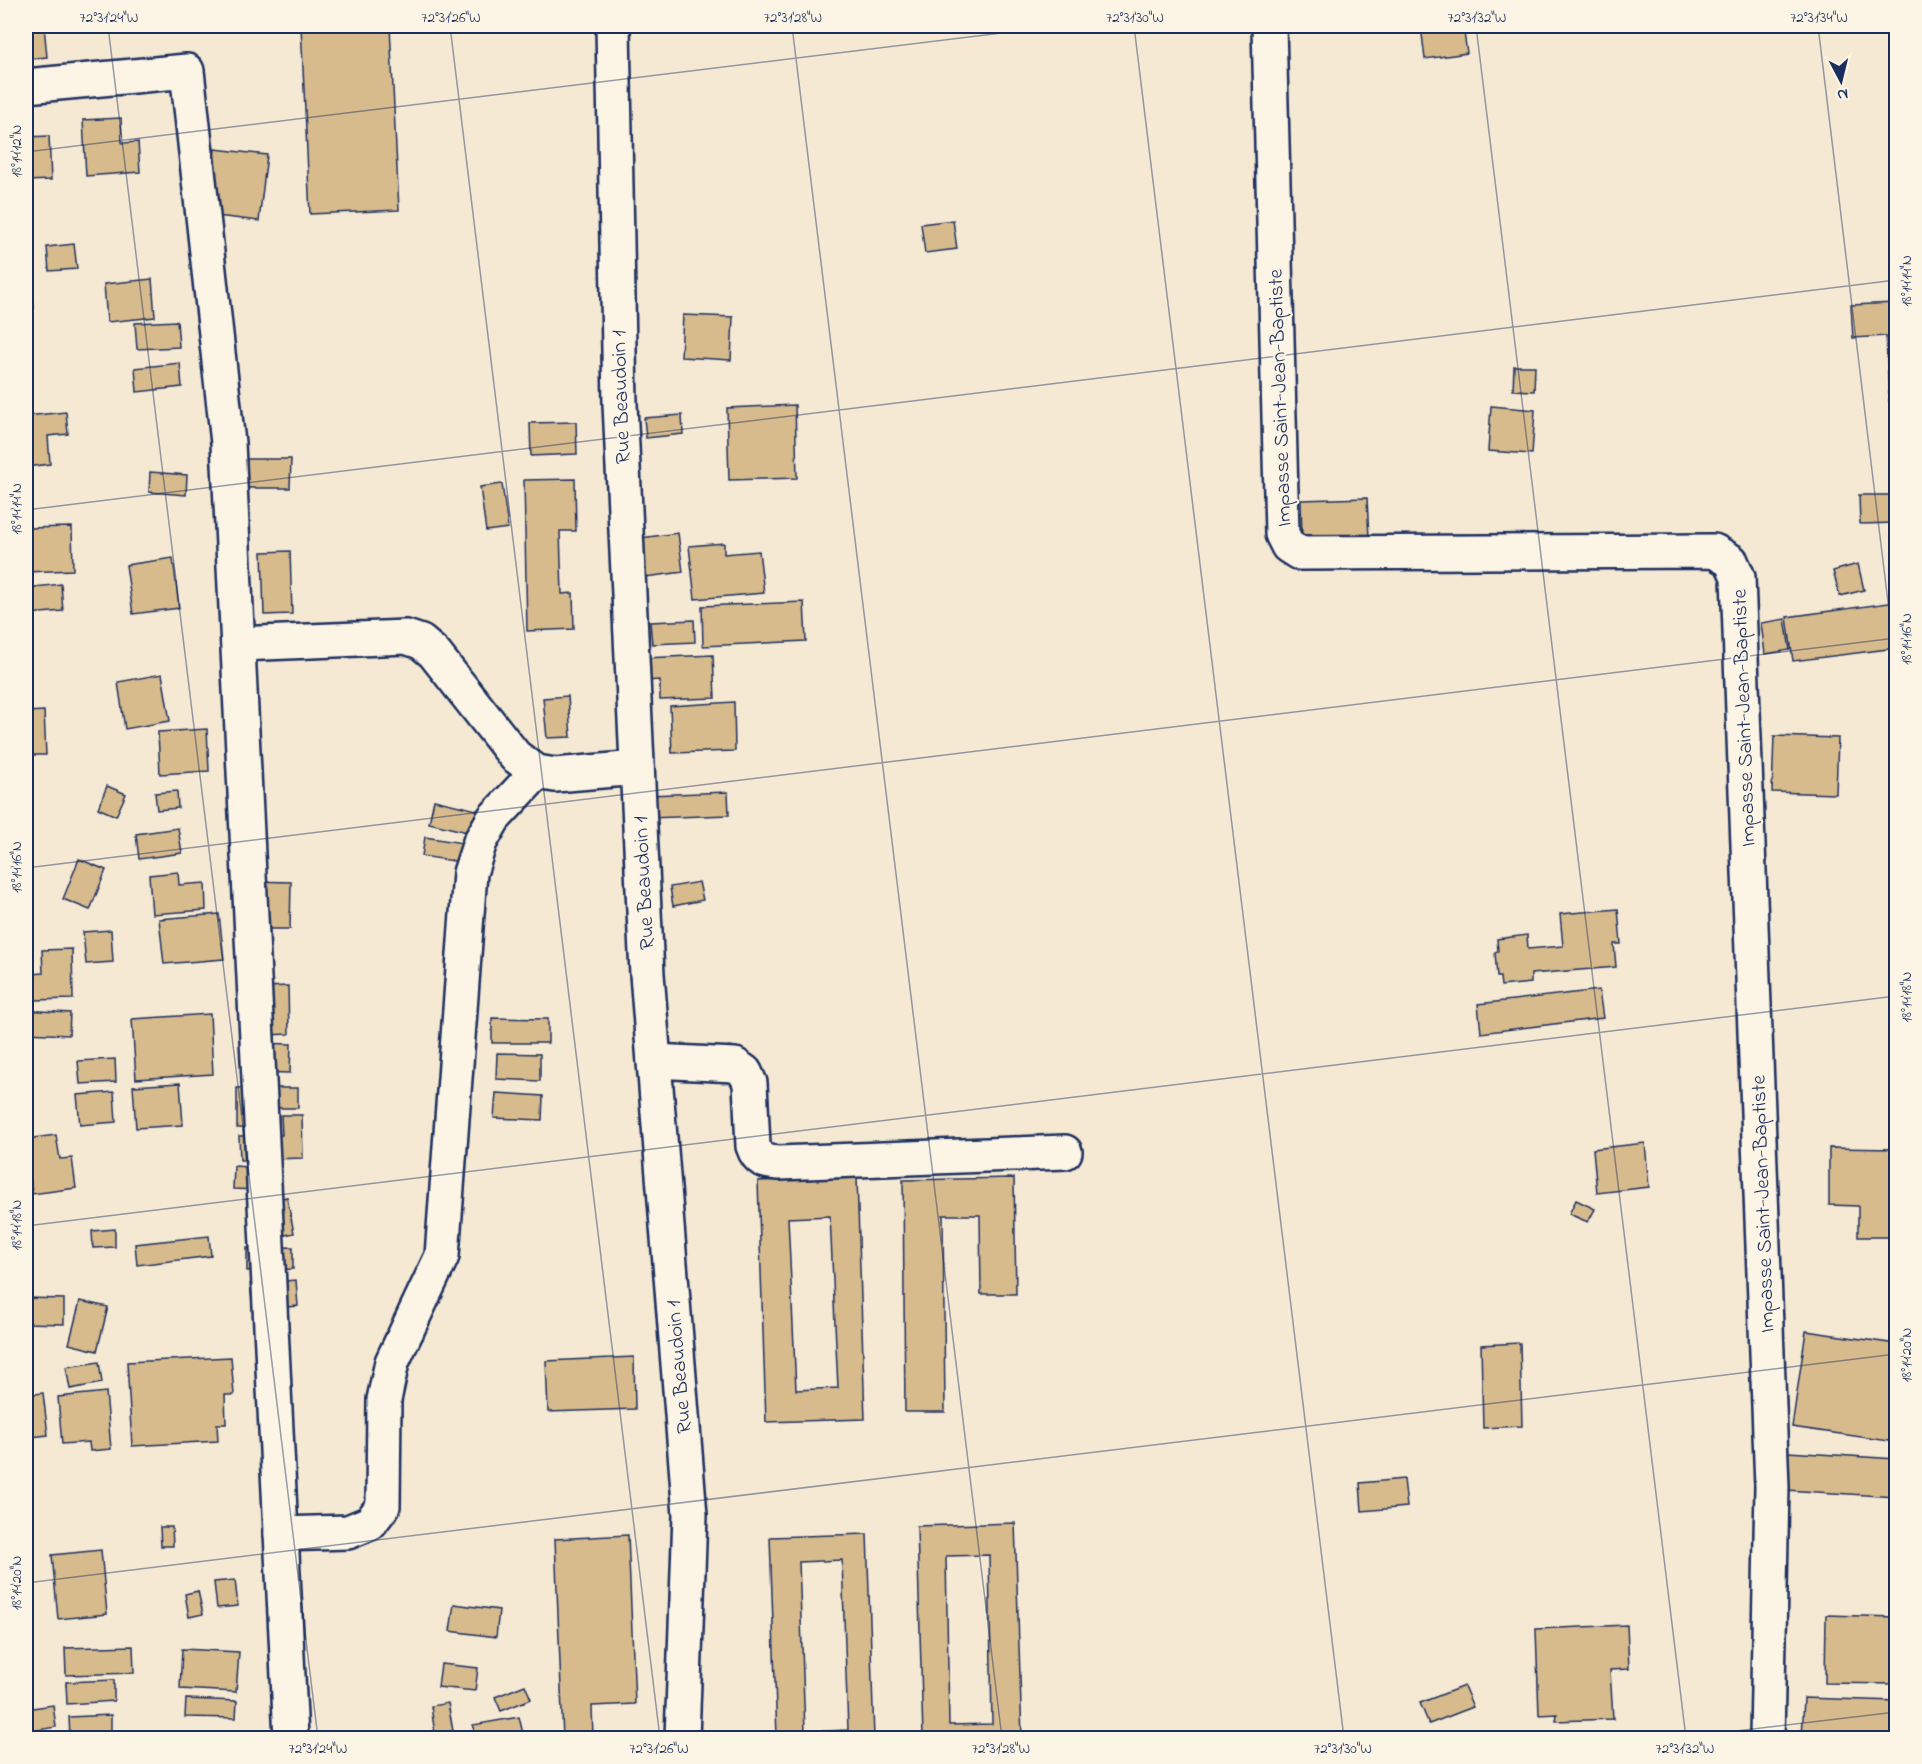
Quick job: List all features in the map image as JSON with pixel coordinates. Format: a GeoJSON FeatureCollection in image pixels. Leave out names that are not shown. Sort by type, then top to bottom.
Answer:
{"type":"FeatureCollection","features":[{"type":"Feature","properties":{"kind":"street","name":"Rue Beaudoin 1"},"geometry":{"type":"LineString","coordinates":[[613,26],[620,404],[647,974],[690,1515],[682,1738]]}},
{"type":"Feature","properties":{"kind":"street","name":"Impasse Saint-Jean-Baptiste"},"geometry":{"type":"LineString","coordinates":[[1269,26],[1282,534],[1288,546],[1299,553],[1714,550],[1731,561],[1738,577],[1772,1487],[1767,1738]]}},
{"type":"Feature","properties":{"kind":"street"},"geometry":{"type":"LineString","coordinates":[[26,86],[187,71],[228,443],[291,1738]]}},
{"type":"Feature","properties":{"kind":"street"},"geometry":{"type":"LineString","coordinates":[[238,644],[406,637],[421,642],[434,653],[515,756],[537,772],[555,775],[637,768]]}},
{"type":"Feature","properties":{"kind":"street"},"geometry":{"type":"LineString","coordinates":[[281,1534],[348,1532],[370,1523],[383,1506],[384,1400],[392,1362],[442,1256],[471,873],[480,842],[494,818],[537,772]]}},
{"type":"Feature","properties":{"kind":"street"},"geometry":{"type":"LineString","coordinates":[[654,1061],[735,1065],[745,1072],[750,1083],[753,1146],[756,1155],[764,1162],[1065,1152]]}},
{"type":"Feature","properties":{"kind":"building"},"geometry":{"type":"Polygon","coordinates":[[[26,26],[44,26],[47,57],[26,59],[26,26]]]}},
{"type":"Feature","properties":{"kind":"building"},"geometry":{"type":"Polygon","coordinates":[[[301,26],[390,26],[399,210],[310,214],[301,26]]]}},
{"type":"Feature","properties":{"kind":"building"},"geometry":{"type":"Polygon","coordinates":[[[1421,26],[1463,26],[1467,53],[1425,59],[1421,26]]]}},
{"type":"Feature","properties":{"kind":"building"},"geometry":{"type":"Polygon","coordinates":[[[121,118],[122,143],[138,142],[140,172],[86,176],[83,120],[121,118]]]}},
{"type":"Feature","properties":{"kind":"building"},"geometry":{"type":"Polygon","coordinates":[[[49,136],[51,180],[26,181],[26,137],[49,136]]]}},
{"type":"Feature","properties":{"kind":"building"},"geometry":{"type":"Polygon","coordinates":[[[215,149],[267,155],[259,221],[208,215],[215,149]]]}},
{"type":"Feature","properties":{"kind":"building"},"geometry":{"type":"Polygon","coordinates":[[[953,220],[957,249],[925,253],[921,224],[953,220]]]}},
{"type":"Feature","properties":{"kind":"building"},"geometry":{"type":"Polygon","coordinates":[[[74,244],[77,269],[49,271],[47,247],[74,244]]]}},
{"type":"Feature","properties":{"kind":"building"},"geometry":{"type":"Polygon","coordinates":[[[26,257],[29,257],[34,308],[26,309],[26,257]]]}},
{"type":"Feature","properties":{"kind":"building"},"geometry":{"type":"Polygon","coordinates":[[[152,279],[155,317],[107,322],[104,284],[152,279]]]}},
{"type":"Feature","properties":{"kind":"building"},"geometry":{"type":"Polygon","coordinates":[[[1896,303],[1896,402],[1889,402],[1886,336],[1853,338],[1851,305],[1896,303]]]}},
{"type":"Feature","properties":{"kind":"building"},"geometry":{"type":"Polygon","coordinates":[[[683,315],[733,317],[731,360],[681,357],[683,315]]]}},
{"type":"Feature","properties":{"kind":"building"},"geometry":{"type":"Polygon","coordinates":[[[177,321],[179,347],[137,349],[135,323],[177,321]]]}},
{"type":"Feature","properties":{"kind":"building"},"geometry":{"type":"Polygon","coordinates":[[[180,363],[182,387],[137,392],[135,368],[180,363]]]}},
{"type":"Feature","properties":{"kind":"building"},"geometry":{"type":"Polygon","coordinates":[[[1514,366],[1535,366],[1534,391],[1513,390],[1514,366]]]}},
{"type":"Feature","properties":{"kind":"building"},"geometry":{"type":"Polygon","coordinates":[[[795,405],[797,478],[729,480],[727,408],[795,405]]]}},
{"type":"Feature","properties":{"kind":"building"},"geometry":{"type":"Polygon","coordinates":[[[1491,406],[1535,410],[1532,454],[1488,451],[1491,406]]]}},
{"type":"Feature","properties":{"kind":"building"},"geometry":{"type":"Polygon","coordinates":[[[66,412],[68,434],[48,436],[50,464],[26,467],[26,416],[66,412]]]}},
{"type":"Feature","properties":{"kind":"building"},"geometry":{"type":"Polygon","coordinates":[[[682,415],[683,434],[646,438],[644,418],[682,415]]]}},
{"type":"Feature","properties":{"kind":"building"},"geometry":{"type":"Polygon","coordinates":[[[576,422],[577,454],[531,456],[530,423],[576,422]]]}},
{"type":"Feature","properties":{"kind":"building"},"geometry":{"type":"Polygon","coordinates":[[[234,459],[291,459],[290,488],[233,488],[234,459]]]}},
{"type":"Feature","properties":{"kind":"building"},"geometry":{"type":"Polygon","coordinates":[[[150,472],[187,475],[186,495],[149,492],[150,472]]]}},
{"type":"Feature","properties":{"kind":"building"},"geometry":{"type":"Polygon","coordinates":[[[575,479],[576,531],[560,531],[562,594],[573,593],[574,629],[527,631],[524,480],[575,479]]]}},
{"type":"Feature","properties":{"kind":"building"},"geometry":{"type":"Polygon","coordinates":[[[502,484],[508,528],[486,531],[480,487],[502,484]]]}},
{"type":"Feature","properties":{"kind":"building"},"geometry":{"type":"Polygon","coordinates":[[[1859,495],[1896,495],[1896,523],[1860,524],[1859,495]]]}},
{"type":"Feature","properties":{"kind":"building"},"geometry":{"type":"Polygon","coordinates":[[[1367,498],[1369,539],[1302,541],[1301,500],[1367,498]]]}},
{"type":"Feature","properties":{"kind":"building"},"geometry":{"type":"Polygon","coordinates":[[[72,527],[73,570],[26,572],[26,528],[72,527]]]}},
{"type":"Feature","properties":{"kind":"building"},"geometry":{"type":"Polygon","coordinates":[[[678,533],[683,572],[638,578],[633,539],[678,533]]]}},
{"type":"Feature","properties":{"kind":"building"},"geometry":{"type":"Polygon","coordinates":[[[724,543],[724,554],[759,551],[764,593],[695,599],[689,546],[724,543]]]}},
{"type":"Feature","properties":{"kind":"building"},"geometry":{"type":"Polygon","coordinates":[[[290,551],[292,614],[264,615],[262,552],[290,551]]]}},
{"type":"Feature","properties":{"kind":"building"},"geometry":{"type":"Polygon","coordinates":[[[173,558],[179,608],[133,614],[126,565],[173,558]]]}},
{"type":"Feature","properties":{"kind":"building"},"geometry":{"type":"Polygon","coordinates":[[[1858,564],[1864,590],[1840,596],[1833,571],[1858,564]]]}},
{"type":"Feature","properties":{"kind":"building"},"geometry":{"type":"Polygon","coordinates":[[[61,584],[63,611],[29,614],[27,588],[61,584]]]}},
{"type":"Feature","properties":{"kind":"building"},"geometry":{"type":"Polygon","coordinates":[[[804,602],[806,641],[703,646],[702,606],[804,602]]]}},
{"type":"Feature","properties":{"kind":"building"},"geometry":{"type":"Polygon","coordinates":[[[1896,602],[1896,648],[1793,661],[1787,617],[1896,602]]]}},
{"type":"Feature","properties":{"kind":"building"},"geometry":{"type":"Polygon","coordinates":[[[1785,619],[1790,650],[1765,654],[1761,623],[1785,619]]]}},
{"type":"Feature","properties":{"kind":"building"},"geometry":{"type":"Polygon","coordinates":[[[694,620],[695,642],[652,644],[650,622],[694,620]]]}},
{"type":"Feature","properties":{"kind":"building"},"geometry":{"type":"Polygon","coordinates":[[[713,655],[715,698],[660,700],[660,680],[645,681],[644,658],[713,655]]]}},
{"type":"Feature","properties":{"kind":"building"},"geometry":{"type":"Polygon","coordinates":[[[162,674],[170,721],[125,729],[118,682],[162,674]]]}},
{"type":"Feature","properties":{"kind":"building"},"geometry":{"type":"Polygon","coordinates":[[[568,696],[571,737],[547,738],[543,698],[568,696]]]}},
{"type":"Feature","properties":{"kind":"building"},"geometry":{"type":"Polygon","coordinates":[[[734,702],[735,751],[672,753],[670,706],[734,702]]]}},
{"type":"Feature","properties":{"kind":"building"},"geometry":{"type":"Polygon","coordinates":[[[44,711],[46,755],[26,755],[26,712],[44,711]]]}},
{"type":"Feature","properties":{"kind":"building"},"geometry":{"type":"Polygon","coordinates":[[[207,729],[209,771],[160,774],[158,732],[207,729]]]}},
{"type":"Feature","properties":{"kind":"building"},"geometry":{"type":"Polygon","coordinates":[[[1774,736],[1838,738],[1836,794],[1772,792],[1774,736]]]}},
{"type":"Feature","properties":{"kind":"building"},"geometry":{"type":"Polygon","coordinates":[[[107,786],[126,794],[116,816],[98,808],[107,786]]]}},
{"type":"Feature","properties":{"kind":"building"},"geometry":{"type":"Polygon","coordinates":[[[177,791],[178,808],[157,810],[155,793],[177,791]]]}},
{"type":"Feature","properties":{"kind":"building"},"geometry":{"type":"Polygon","coordinates":[[[728,792],[729,815],[649,818],[648,795],[728,792]]]}},
{"type":"Feature","properties":{"kind":"building"},"geometry":{"type":"Polygon","coordinates":[[[434,800],[481,811],[476,834],[429,823],[434,800]]]}},
{"type":"Feature","properties":{"kind":"building"},"geometry":{"type":"Polygon","coordinates":[[[178,828],[182,853],[139,859],[136,834],[178,828]]]}},
{"type":"Feature","properties":{"kind":"building"},"geometry":{"type":"Polygon","coordinates":[[[425,837],[469,844],[466,863],[422,856],[425,837]]]}},
{"type":"Feature","properties":{"kind":"building"},"geometry":{"type":"Polygon","coordinates":[[[79,859],[106,870],[90,910],[63,899],[79,859]]]}},
{"type":"Feature","properties":{"kind":"building"},"geometry":{"type":"Polygon","coordinates":[[[178,872],[179,885],[205,883],[206,910],[152,914],[149,875],[178,872]]]}},
{"type":"Feature","properties":{"kind":"building"},"geometry":{"type":"Polygon","coordinates":[[[246,881],[291,882],[290,929],[245,929],[246,881]]]}},
{"type":"Feature","properties":{"kind":"building"},"geometry":{"type":"Polygon","coordinates":[[[699,882],[703,900],[673,906],[670,887],[699,882]]]}},
{"type":"Feature","properties":{"kind":"building"},"geometry":{"type":"Polygon","coordinates":[[[1618,909],[1621,944],[1614,944],[1616,967],[1531,974],[1531,983],[1501,986],[1500,977],[1497,977],[1495,952],[1498,951],[1497,939],[1527,935],[1528,949],[1563,946],[1560,914],[1618,909]]]}},
{"type":"Feature","properties":{"kind":"building"},"geometry":{"type":"Polygon","coordinates":[[[219,914],[224,959],[164,964],[159,919],[219,914]]]}},
{"type":"Feature","properties":{"kind":"building"},"geometry":{"type":"Polygon","coordinates":[[[111,930],[113,962],[86,964],[83,932],[111,930]]]}},
{"type":"Feature","properties":{"kind":"building"},"geometry":{"type":"Polygon","coordinates":[[[72,949],[73,999],[33,1000],[32,974],[43,973],[42,950],[72,949]]]}},
{"type":"Feature","properties":{"kind":"building"},"geometry":{"type":"Polygon","coordinates":[[[288,986],[289,1034],[266,1035],[265,987],[288,986]]]}},
{"type":"Feature","properties":{"kind":"building"},"geometry":{"type":"Polygon","coordinates":[[[1599,990],[1603,1018],[1481,1033],[1478,1004],[1599,990]]]}},
{"type":"Feature","properties":{"kind":"building"},"geometry":{"type":"Polygon","coordinates":[[[26,1010],[70,1013],[69,1035],[26,1033],[26,1010]]]}},
{"type":"Feature","properties":{"kind":"building"},"geometry":{"type":"Polygon","coordinates":[[[210,1014],[213,1074],[136,1079],[132,1019],[210,1014]]]}},
{"type":"Feature","properties":{"kind":"building"},"geometry":{"type":"Polygon","coordinates":[[[492,1018],[548,1019],[548,1043],[492,1043],[492,1018]]]}},
{"type":"Feature","properties":{"kind":"building"},"geometry":{"type":"Polygon","coordinates":[[[257,1043],[291,1044],[290,1073],[257,1072],[257,1043]]]}},
{"type":"Feature","properties":{"kind":"building"},"geometry":{"type":"Polygon","coordinates":[[[497,1053],[540,1054],[540,1081],[496,1079],[497,1053]]]}},
{"type":"Feature","properties":{"kind":"building"},"geometry":{"type":"Polygon","coordinates":[[[115,1059],[116,1082],[80,1084],[78,1061],[115,1059]]]}},
{"type":"Feature","properties":{"kind":"building"},"geometry":{"type":"Polygon","coordinates":[[[180,1083],[183,1125],[136,1128],[133,1086],[180,1083]]]}},
{"type":"Feature","properties":{"kind":"building"},"geometry":{"type":"Polygon","coordinates":[[[237,1088],[298,1088],[298,1108],[278,1108],[278,1128],[237,1128],[237,1088]]]}},
{"type":"Feature","properties":{"kind":"building"},"geometry":{"type":"Polygon","coordinates":[[[114,1092],[116,1122],[80,1125],[77,1095],[114,1092]]]}},
{"type":"Feature","properties":{"kind":"building"},"geometry":{"type":"Polygon","coordinates":[[[496,1093],[543,1096],[542,1120],[494,1118],[496,1093]]]}},
{"type":"Feature","properties":{"kind":"building"},"geometry":{"type":"Polygon","coordinates":[[[281,1115],[302,1115],[303,1158],[240,1160],[239,1136],[282,1135],[281,1115]]]}},
{"type":"Feature","properties":{"kind":"building"},"geometry":{"type":"Polygon","coordinates":[[[56,1135],[60,1159],[72,1158],[76,1188],[32,1194],[26,1139],[56,1135]]]}},
{"type":"Feature","properties":{"kind":"building"},"geometry":{"type":"Polygon","coordinates":[[[1645,1143],[1649,1187],[1597,1193],[1593,1149],[1645,1143]]]}},
{"type":"Feature","properties":{"kind":"building"},"geometry":{"type":"Polygon","coordinates":[[[1829,1148],[1896,1149],[1896,1237],[1858,1237],[1858,1206],[1829,1205],[1829,1148]]]}},
{"type":"Feature","properties":{"kind":"building"},"geometry":{"type":"Polygon","coordinates":[[[234,1166],[279,1169],[278,1191],[233,1189],[234,1166]]]}},
{"type":"Feature","properties":{"kind":"building"},"geometry":{"type":"Polygon","coordinates":[[[857,1178],[865,1419],[766,1422],[758,1181],[857,1178]],[[830,1216],[788,1218],[796,1390],[838,1388],[830,1216]]]}},
{"type":"Feature","properties":{"kind":"building"},"geometry":{"type":"Polygon","coordinates":[[[1014,1178],[1016,1294],[981,1294],[980,1215],[943,1215],[945,1412],[905,1412],[903,1180],[1014,1178]]]}},
{"type":"Feature","properties":{"kind":"building"},"geometry":{"type":"Polygon","coordinates":[[[287,1197],[294,1233],[273,1238],[253,1231],[247,1206],[287,1197]]]}},
{"type":"Feature","properties":{"kind":"building"},"geometry":{"type":"Polygon","coordinates":[[[1576,1200],[1595,1209],[1588,1222],[1569,1214],[1576,1200]]]}},
{"type":"Feature","properties":{"kind":"building"},"geometry":{"type":"Polygon","coordinates":[[[115,1229],[115,1247],[93,1248],[92,1231],[115,1229]]]}},
{"type":"Feature","properties":{"kind":"building"},"geometry":{"type":"Polygon","coordinates":[[[209,1236],[211,1256],[137,1265],[135,1244],[209,1236]]]}},
{"type":"Feature","properties":{"kind":"building"},"geometry":{"type":"Polygon","coordinates":[[[293,1247],[293,1269],[247,1271],[247,1248],[293,1247]]]}},
{"type":"Feature","properties":{"kind":"building"},"geometry":{"type":"Polygon","coordinates":[[[296,1280],[298,1306],[253,1310],[250,1284],[296,1280]]]}},
{"type":"Feature","properties":{"kind":"building"},"geometry":{"type":"Polygon","coordinates":[[[27,1298],[64,1299],[64,1324],[26,1323],[27,1298]]]}},
{"type":"Feature","properties":{"kind":"building"},"geometry":{"type":"Polygon","coordinates":[[[80,1301],[108,1307],[97,1351],[69,1344],[80,1301]]]}},
{"type":"Feature","properties":{"kind":"building"},"geometry":{"type":"Polygon","coordinates":[[[1806,1331],[1896,1344],[1894,1406],[1896,1407],[1896,1442],[1792,1427],[1806,1331]]]}},
{"type":"Feature","properties":{"kind":"building"},"geometry":{"type":"Polygon","coordinates":[[[1520,1343],[1522,1426],[1483,1428],[1481,1345],[1520,1343]]]}},
{"type":"Feature","properties":{"kind":"building"},"geometry":{"type":"Polygon","coordinates":[[[231,1357],[234,1395],[225,1395],[226,1424],[217,1424],[218,1441],[132,1446],[127,1362],[231,1357]]]}},
{"type":"Feature","properties":{"kind":"building"},"geometry":{"type":"Polygon","coordinates":[[[634,1357],[635,1409],[548,1412],[546,1361],[634,1357]]]}},
{"type":"Feature","properties":{"kind":"building"},"geometry":{"type":"Polygon","coordinates":[[[99,1362],[102,1383],[70,1389],[66,1367],[99,1362]]]}},
{"type":"Feature","properties":{"kind":"building"},"geometry":{"type":"Polygon","coordinates":[[[106,1392],[111,1449],[90,1451],[89,1442],[62,1444],[58,1397],[106,1392]]]}},
{"type":"Feature","properties":{"kind":"building"},"geometry":{"type":"Polygon","coordinates":[[[43,1393],[48,1435],[31,1437],[26,1395],[43,1393]]]}},
{"type":"Feature","properties":{"kind":"building"},"geometry":{"type":"Polygon","coordinates":[[[1788,1452],[1896,1459],[1896,1497],[1786,1490],[1788,1452]]]}},
{"type":"Feature","properties":{"kind":"building"},"geometry":{"type":"Polygon","coordinates":[[[1404,1479],[1407,1507],[1362,1511],[1360,1483],[1404,1479]]]}},
{"type":"Feature","properties":{"kind":"building"},"geometry":{"type":"Polygon","coordinates":[[[1015,1523],[1022,1738],[923,1738],[917,1526],[1015,1523]],[[989,1555],[946,1556],[949,1725],[992,1724],[989,1555]]]}},
{"type":"Feature","properties":{"kind":"building"},"geometry":{"type":"Polygon","coordinates":[[[160,1527],[172,1527],[173,1546],[161,1546],[160,1527]]]}},
{"type":"Feature","properties":{"kind":"building"},"geometry":{"type":"Polygon","coordinates":[[[867,1534],[874,1738],[777,1738],[770,1537],[867,1534]],[[842,1560],[799,1562],[805,1732],[848,1730],[842,1560]]]}},
{"type":"Feature","properties":{"kind":"building"},"geometry":{"type":"Polygon","coordinates":[[[628,1535],[635,1704],[592,1706],[593,1738],[563,1738],[555,1539],[628,1535]]]}},
{"type":"Feature","properties":{"kind":"building"},"geometry":{"type":"Polygon","coordinates":[[[101,1550],[107,1614],[58,1619],[52,1555],[101,1550]]]}},
{"type":"Feature","properties":{"kind":"building"},"geometry":{"type":"Polygon","coordinates":[[[235,1580],[238,1606],[217,1608],[214,1582],[235,1580]]]}},
{"type":"Feature","properties":{"kind":"building"},"geometry":{"type":"Polygon","coordinates":[[[198,1591],[203,1614],[189,1617],[185,1594],[198,1591]]]}},
{"type":"Feature","properties":{"kind":"building"},"geometry":{"type":"Polygon","coordinates":[[[454,1604],[499,1610],[496,1637],[450,1631],[454,1604]]]}},
{"type":"Feature","properties":{"kind":"building"},"geometry":{"type":"Polygon","coordinates":[[[1826,1615],[1896,1617],[1896,1684],[1825,1683],[1826,1615]]]}},
{"type":"Feature","properties":{"kind":"building"},"geometry":{"type":"Polygon","coordinates":[[[1627,1625],[1629,1669],[1610,1670],[1613,1719],[1556,1721],[1557,1714],[1539,1715],[1536,1629],[1627,1625]]]}},
{"type":"Feature","properties":{"kind":"building"},"geometry":{"type":"Polygon","coordinates":[[[133,1646],[134,1673],[66,1675],[65,1648],[133,1646]]]}},
{"type":"Feature","properties":{"kind":"building"},"geometry":{"type":"Polygon","coordinates":[[[182,1649],[239,1652],[236,1692],[180,1689],[182,1649]]]}},
{"type":"Feature","properties":{"kind":"building"},"geometry":{"type":"Polygon","coordinates":[[[441,1664],[478,1668],[475,1691],[438,1687],[441,1664]]]}},
{"type":"Feature","properties":{"kind":"building"},"geometry":{"type":"Polygon","coordinates":[[[114,1680],[114,1701],[67,1704],[66,1682],[114,1680]]]}},
{"type":"Feature","properties":{"kind":"building"},"geometry":{"type":"Polygon","coordinates":[[[525,1685],[531,1699],[501,1711],[495,1697],[525,1685]]]}},
{"type":"Feature","properties":{"kind":"building"},"geometry":{"type":"Polygon","coordinates":[[[1464,1686],[1473,1707],[1429,1724],[1420,1703],[1464,1686]]]}},
{"type":"Feature","properties":{"kind":"building"},"geometry":{"type":"Polygon","coordinates":[[[1804,1698],[1896,1701],[1896,1738],[1802,1738],[1804,1698]]]}},
{"type":"Feature","properties":{"kind":"building"},"geometry":{"type":"Polygon","coordinates":[[[186,1699],[237,1701],[236,1718],[185,1717],[186,1699]]]}},
{"type":"Feature","properties":{"kind":"building"},"geometry":{"type":"Polygon","coordinates":[[[448,1703],[453,1731],[435,1734],[431,1706],[448,1703]]]}},
{"type":"Feature","properties":{"kind":"building"},"geometry":{"type":"Polygon","coordinates":[[[53,1705],[56,1727],[26,1732],[26,1709],[53,1705]]]}},
{"type":"Feature","properties":{"kind":"building"},"geometry":{"type":"Polygon","coordinates":[[[111,1715],[111,1738],[70,1738],[69,1717],[111,1715]]]}},
{"type":"Feature","properties":{"kind":"building"},"geometry":{"type":"Polygon","coordinates":[[[519,1717],[524,1738],[475,1738],[473,1725],[519,1717]]]}}]}
